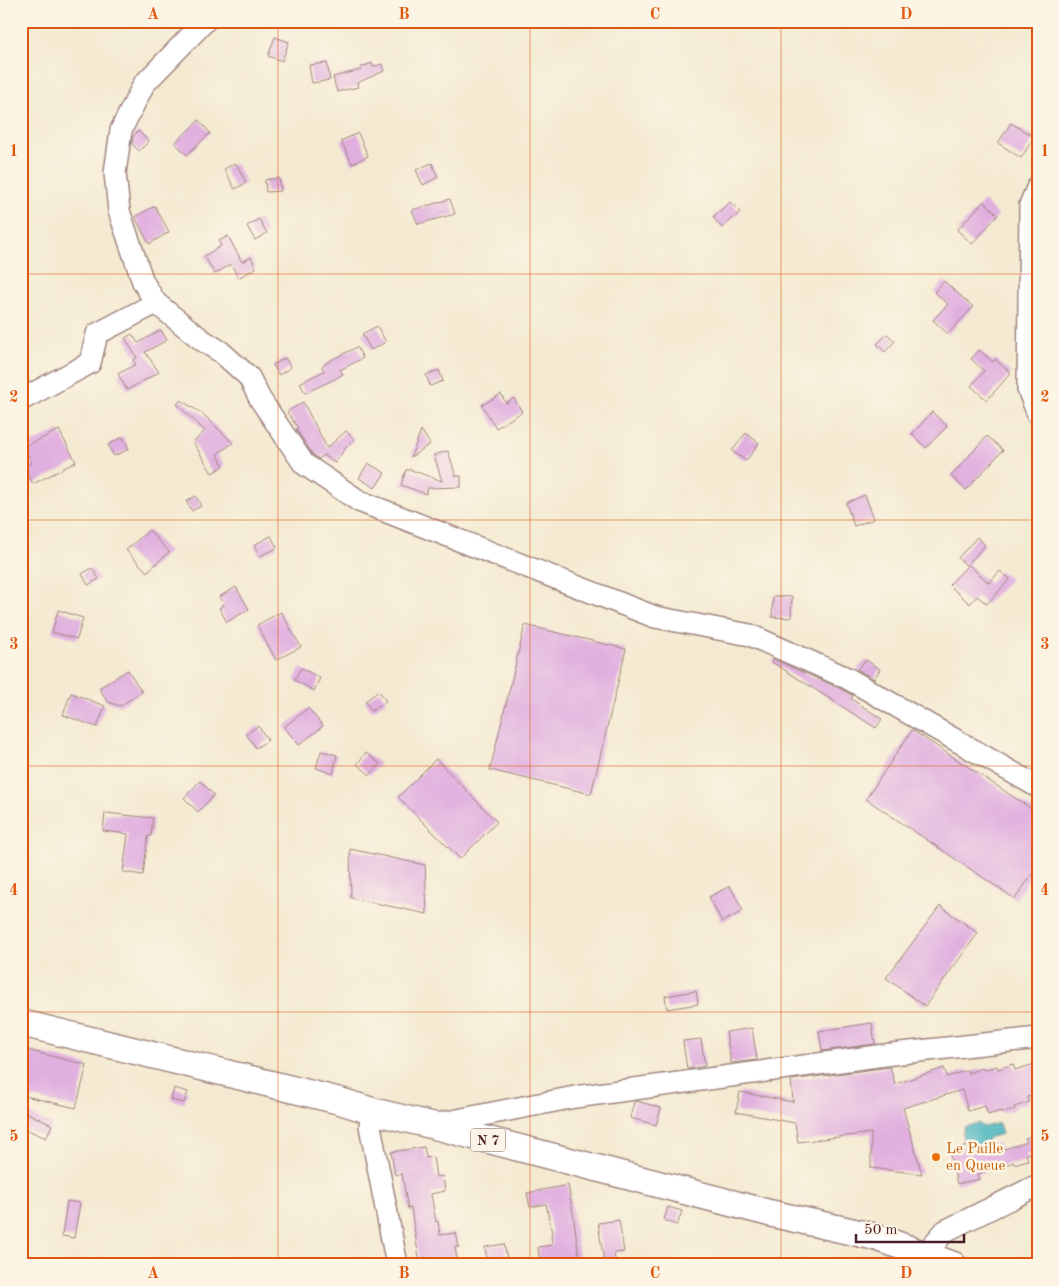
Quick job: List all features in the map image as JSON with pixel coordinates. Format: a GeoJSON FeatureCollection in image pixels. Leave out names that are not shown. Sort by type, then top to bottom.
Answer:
{"type":"FeatureCollection","features":[{"type":"Feature","properties":{"kind":"main road","name":"N 7"},"geometry":{"type":"LineString","coordinates":[[21,1023],[340,1101],[372,1111],[770,1213],[876,1237],[953,1265]]}},
{"type":"Feature","properties":{"kind":"street"},"geometry":{"type":"LineString","coordinates":[[205,21],[144,84],[121,130],[115,173],[119,211],[143,282],[156,303],[202,340],[221,352],[249,377],[260,399],[304,464],[359,501],[655,617],[750,635],[847,678],[1038,787]]}},
{"type":"Feature","properties":{"kind":"street"},"geometry":{"type":"LineString","coordinates":[[1038,186],[1030,205],[1028,389],[1038,414]]}},
{"type":"Feature","properties":{"kind":"street"},"geometry":{"type":"LineString","coordinates":[[21,400],[90,363],[97,334],[156,303]]}},
{"type":"Feature","properties":{"kind":"street"},"geometry":{"type":"LineString","coordinates":[[431,1125],[575,1097],[892,1054],[1038,1038]]}},
{"type":"Feature","properties":{"kind":"street"},"geometry":{"type":"LineString","coordinates":[[372,1111],[370,1126],[397,1265]]}},
{"type":"Feature","properties":{"kind":"street"},"geometry":{"type":"LineString","coordinates":[[925,1254],[945,1231],[1038,1185]]}},
{"type":"Feature","properties":{"kind":"water"},"geometry":{"type":"Polygon","coordinates":[[[978,1123],[984,1127],[999,1123],[1002,1134],[988,1138],[987,1144],[975,1147],[964,1142],[962,1134],[964,1127],[978,1123]]]}},
{"type":"Feature","properties":{"kind":"building"},"geometry":{"type":"Polygon","coordinates":[[[275,37],[289,42],[282,61],[268,56],[275,37]]]}},
{"type":"Feature","properties":{"kind":"building"},"geometry":{"type":"Polygon","coordinates":[[[327,63],[330,80],[312,83],[309,65],[327,63]]]}},
{"type":"Feature","properties":{"kind":"building"},"geometry":{"type":"Polygon","coordinates":[[[372,63],[373,67],[382,64],[384,71],[357,83],[358,87],[337,92],[333,77],[361,70],[360,68],[372,63]]]}},
{"type":"Feature","properties":{"kind":"building"},"geometry":{"type":"Polygon","coordinates":[[[199,120],[210,133],[187,155],[175,143],[199,120]]]}},
{"type":"Feature","properties":{"kind":"building"},"geometry":{"type":"Polygon","coordinates":[[[1011,123],[1034,137],[1021,158],[998,143],[1011,123]]]}},
{"type":"Feature","properties":{"kind":"building"},"geometry":{"type":"Polygon","coordinates":[[[138,131],[149,141],[139,151],[132,144],[133,136],[138,131]]]}},
{"type":"Feature","properties":{"kind":"building"},"geometry":{"type":"Polygon","coordinates":[[[358,133],[368,156],[352,164],[341,141],[358,133]]]}},
{"type":"Feature","properties":{"kind":"building"},"geometry":{"type":"Polygon","coordinates":[[[236,163],[246,183],[235,189],[224,169],[236,163]]]}},
{"type":"Feature","properties":{"kind":"building"},"geometry":{"type":"Polygon","coordinates":[[[432,163],[438,177],[423,185],[416,170],[432,163]]]}},
{"type":"Feature","properties":{"kind":"building"},"geometry":{"type":"Polygon","coordinates":[[[279,178],[281,191],[266,192],[265,180],[279,178]]]}},
{"type":"Feature","properties":{"kind":"building"},"geometry":{"type":"Polygon","coordinates":[[[450,199],[455,214],[418,224],[412,210],[450,199]]]}},
{"type":"Feature","properties":{"kind":"building"},"geometry":{"type":"Polygon","coordinates":[[[984,201],[998,215],[972,244],[957,230],[984,201]]]}},
{"type":"Feature","properties":{"kind":"building"},"geometry":{"type":"Polygon","coordinates":[[[730,202],[740,212],[722,228],[713,217],[730,202]]]}},
{"type":"Feature","properties":{"kind":"building"},"geometry":{"type":"Polygon","coordinates":[[[155,206],[169,232],[149,244],[135,217],[155,206]]]}},
{"type":"Feature","properties":{"kind":"building"},"geometry":{"type":"Polygon","coordinates":[[[259,219],[267,233],[255,240],[247,226],[259,219]]]}},
{"type":"Feature","properties":{"kind":"building"},"geometry":{"type":"Polygon","coordinates":[[[228,236],[242,262],[251,257],[256,268],[238,278],[231,264],[215,274],[204,256],[221,246],[219,241],[228,236]]]}},
{"type":"Feature","properties":{"kind":"building"},"geometry":{"type":"Polygon","coordinates":[[[944,281],[973,307],[948,334],[933,320],[948,304],[934,292],[944,281]]]}},
{"type":"Feature","properties":{"kind":"building"},"geometry":{"type":"Polygon","coordinates":[[[377,326],[386,342],[371,350],[362,334],[377,326]]]}},
{"type":"Feature","properties":{"kind":"building"},"geometry":{"type":"Polygon","coordinates":[[[161,330],[167,340],[145,352],[159,372],[127,390],[118,374],[136,364],[133,360],[137,358],[125,338],[132,334],[138,343],[161,330]]]}},
{"type":"Feature","properties":{"kind":"building"},"geometry":{"type":"Polygon","coordinates":[[[887,334],[895,341],[885,352],[877,344],[887,334]]]}},
{"type":"Feature","properties":{"kind":"building"},"geometry":{"type":"Polygon","coordinates":[[[357,347],[363,358],[340,370],[343,374],[305,393],[300,383],[324,371],[322,366],[333,359],[357,347]]]}},
{"type":"Feature","properties":{"kind":"building"},"geometry":{"type":"Polygon","coordinates":[[[979,350],[993,362],[995,359],[1011,373],[987,400],[971,386],[984,371],[971,359],[979,350]]]}},
{"type":"Feature","properties":{"kind":"building"},"geometry":{"type":"Polygon","coordinates":[[[285,358],[291,367],[279,375],[273,365],[285,358]]]}},
{"type":"Feature","properties":{"kind":"building"},"geometry":{"type":"Polygon","coordinates":[[[439,370],[443,381],[430,386],[426,375],[439,370]]]}},
{"type":"Feature","properties":{"kind":"building"},"geometry":{"type":"Polygon","coordinates":[[[501,394],[506,403],[514,398],[522,412],[496,428],[482,405],[501,394]]]}},
{"type":"Feature","properties":{"kind":"building"},"geometry":{"type":"Polygon","coordinates":[[[181,400],[204,415],[233,443],[217,454],[224,466],[212,473],[193,442],[205,431],[177,404],[181,400]]]}},
{"type":"Feature","properties":{"kind":"building"},"geometry":{"type":"Polygon","coordinates":[[[303,402],[327,448],[346,431],[354,439],[335,463],[324,455],[319,459],[313,455],[287,412],[303,402]]]}},
{"type":"Feature","properties":{"kind":"building"},"geometry":{"type":"Polygon","coordinates":[[[932,412],[947,426],[926,448],[912,434],[932,412]]]}},
{"type":"Feature","properties":{"kind":"building"},"geometry":{"type":"Polygon","coordinates":[[[59,430],[76,462],[33,484],[24,467],[32,463],[24,447],[59,430]]]}},
{"type":"Feature","properties":{"kind":"building"},"geometry":{"type":"Polygon","coordinates":[[[421,430],[430,444],[411,457],[421,430]]]}},
{"type":"Feature","properties":{"kind":"building"},"geometry":{"type":"Polygon","coordinates":[[[746,433],[759,443],[746,461],[732,451],[746,433]]]}},
{"type":"Feature","properties":{"kind":"building"},"geometry":{"type":"Polygon","coordinates":[[[987,436],[1003,450],[966,490],[951,476],[987,436]]]}},
{"type":"Feature","properties":{"kind":"building"},"geometry":{"type":"Polygon","coordinates":[[[123,437],[129,449],[114,456],[108,445],[123,437]]]}},
{"type":"Feature","properties":{"kind":"building"},"geometry":{"type":"Polygon","coordinates":[[[448,451],[456,476],[461,476],[461,487],[428,488],[426,494],[401,485],[406,470],[442,481],[434,455],[448,451]]]}},
{"type":"Feature","properties":{"kind":"building"},"geometry":{"type":"Polygon","coordinates":[[[368,463],[385,473],[375,488],[359,478],[368,463]]]}},
{"type":"Feature","properties":{"kind":"building"},"geometry":{"type":"Polygon","coordinates":[[[865,495],[874,519],[854,526],[846,503],[865,495]]]}},
{"type":"Feature","properties":{"kind":"building"},"geometry":{"type":"Polygon","coordinates":[[[196,496],[201,506],[192,511],[186,501],[196,496]]]}},
{"type":"Feature","properties":{"kind":"building"},"geometry":{"type":"Polygon","coordinates":[[[149,530],[169,552],[147,572],[126,550],[149,530]]]}},
{"type":"Feature","properties":{"kind":"building"},"geometry":{"type":"Polygon","coordinates":[[[271,536],[277,548],[260,556],[254,545],[271,536]]]}},
{"type":"Feature","properties":{"kind":"building"},"geometry":{"type":"Polygon","coordinates":[[[977,537],[985,545],[968,564],[989,583],[1000,571],[1010,579],[987,604],[977,596],[970,604],[949,585],[967,566],[958,558],[977,537]]]}},
{"type":"Feature","properties":{"kind":"building"},"geometry":{"type":"Polygon","coordinates":[[[92,568],[99,579],[88,585],[82,574],[92,568]]]}},
{"type":"Feature","properties":{"kind":"building"},"geometry":{"type":"Polygon","coordinates":[[[236,587],[249,609],[227,622],[219,608],[224,605],[219,597],[236,587]]]}},
{"type":"Feature","properties":{"kind":"building"},"geometry":{"type":"Polygon","coordinates":[[[773,596],[792,597],[791,618],[772,617],[773,596]]]}},
{"type":"Feature","properties":{"kind":"building"},"geometry":{"type":"Polygon","coordinates":[[[58,610],[83,618],[77,639],[52,632],[58,610]]]}},
{"type":"Feature","properties":{"kind":"building"},"geometry":{"type":"Polygon","coordinates":[[[281,612],[301,647],[276,660],[257,625],[281,612]]]}},
{"type":"Feature","properties":{"kind":"building"},"geometry":{"type":"Polygon","coordinates":[[[525,625],[626,649],[591,794],[490,770],[525,625]]]}},
{"type":"Feature","properties":{"kind":"building"},"geometry":{"type":"Polygon","coordinates":[[[773,659],[841,689],[853,696],[851,699],[882,719],[876,728],[772,662],[773,659]]]}},
{"type":"Feature","properties":{"kind":"building"},"geometry":{"type":"Polygon","coordinates":[[[866,660],[880,669],[874,679],[857,669],[866,660]]]}},
{"type":"Feature","properties":{"kind":"building"},"geometry":{"type":"Polygon","coordinates":[[[301,668],[320,678],[314,691],[294,680],[301,668]]]}},
{"type":"Feature","properties":{"kind":"building"},"geometry":{"type":"Polygon","coordinates":[[[128,670],[142,692],[120,706],[108,702],[99,688],[128,670]]]}},
{"type":"Feature","properties":{"kind":"building"},"geometry":{"type":"Polygon","coordinates":[[[379,691],[386,701],[372,711],[365,701],[379,691]]]}},
{"type":"Feature","properties":{"kind":"building"},"geometry":{"type":"Polygon","coordinates":[[[71,693],[105,706],[97,727],[63,715],[71,693]]]}},
{"type":"Feature","properties":{"kind":"building"},"geometry":{"type":"Polygon","coordinates":[[[308,708],[323,726],[299,745],[284,727],[308,708]]]}},
{"type":"Feature","properties":{"kind":"building"},"geometry":{"type":"Polygon","coordinates":[[[258,726],[268,740],[256,748],[246,734],[258,726]]]}},
{"type":"Feature","properties":{"kind":"building"},"geometry":{"type":"Polygon","coordinates":[[[912,730],[1038,813],[1038,866],[1015,899],[866,799],[912,730]]]}},
{"type":"Feature","properties":{"kind":"building"},"geometry":{"type":"Polygon","coordinates":[[[321,751],[337,755],[333,774],[316,768],[321,751]]]}},
{"type":"Feature","properties":{"kind":"building"},"geometry":{"type":"Polygon","coordinates":[[[366,753],[380,764],[370,775],[357,764],[366,753]]]}},
{"type":"Feature","properties":{"kind":"building"},"geometry":{"type":"Polygon","coordinates":[[[436,759],[497,822],[460,859],[398,797],[436,759]]]}},
{"type":"Feature","properties":{"kind":"building"},"geometry":{"type":"Polygon","coordinates":[[[200,781],[214,795],[198,812],[184,798],[200,781]]]}},
{"type":"Feature","properties":{"kind":"building"},"geometry":{"type":"Polygon","coordinates":[[[105,813],[153,818],[151,836],[148,836],[143,875],[123,872],[128,834],[103,831],[105,813]]]}},
{"type":"Feature","properties":{"kind":"building"},"geometry":{"type":"Polygon","coordinates":[[[350,849],[425,865],[427,914],[351,898],[350,849]]]}},
{"type":"Feature","properties":{"kind":"building"},"geometry":{"type":"Polygon","coordinates":[[[730,886],[743,911],[722,922],[709,897],[730,886]]]}},
{"type":"Feature","properties":{"kind":"building"},"geometry":{"type":"Polygon","coordinates":[[[940,906],[978,933],[925,1006],[886,978],[940,906]]]}},
{"type":"Feature","properties":{"kind":"building"},"geometry":{"type":"Polygon","coordinates":[[[696,991],[698,1004],[667,1009],[665,996],[696,991]]]}},
{"type":"Feature","properties":{"kind":"building"},"geometry":{"type":"Polygon","coordinates":[[[872,1023],[875,1044],[822,1051],[819,1031],[872,1023]]]}},
{"type":"Feature","properties":{"kind":"building"},"geometry":{"type":"Polygon","coordinates":[[[752,1028],[757,1060],[731,1063],[726,1032],[752,1028]]]}},
{"type":"Feature","properties":{"kind":"building"},"geometry":{"type":"Polygon","coordinates":[[[701,1039],[705,1066],[687,1069],[683,1041],[701,1039]]]}},
{"type":"Feature","properties":{"kind":"building"},"geometry":{"type":"Polygon","coordinates":[[[27,1050],[87,1065],[76,1108],[21,1095],[21,1075],[27,1050]]]}},
{"type":"Feature","properties":{"kind":"building"},"geometry":{"type":"Polygon","coordinates":[[[1038,1063],[1038,1094],[1027,1097],[1029,1102],[1014,1107],[1015,1109],[988,1115],[985,1106],[968,1111],[962,1090],[903,1108],[922,1174],[871,1168],[871,1133],[798,1142],[795,1123],[736,1112],[740,1092],[793,1102],[791,1080],[890,1067],[895,1084],[944,1068],[947,1077],[967,1070],[968,1073],[982,1068],[983,1070],[997,1066],[998,1069],[1013,1064],[1015,1070],[1038,1063]]]}},
{"type":"Feature","properties":{"kind":"building"},"geometry":{"type":"Polygon","coordinates":[[[174,1088],[188,1092],[184,1103],[171,1100],[174,1088]]]}},
{"type":"Feature","properties":{"kind":"building"},"geometry":{"type":"Polygon","coordinates":[[[637,1101],[661,1108],[656,1125],[630,1118],[634,1102],[637,1101]]]}},
{"type":"Feature","properties":{"kind":"building"},"geometry":{"type":"Polygon","coordinates":[[[21,1110],[52,1125],[46,1138],[21,1127],[21,1110]]]}},
{"type":"Feature","properties":{"kind":"building"},"geometry":{"type":"Polygon","coordinates":[[[1038,1134],[1038,1169],[1035,1169],[1030,1153],[1026,1154],[1028,1160],[1014,1164],[1014,1162],[978,1174],[980,1179],[957,1184],[949,1151],[971,1145],[973,1152],[998,1143],[1001,1150],[1027,1142],[1025,1138],[1038,1134]]]}},
{"type":"Feature","properties":{"kind":"building"},"geometry":{"type":"Polygon","coordinates":[[[424,1147],[426,1158],[433,1157],[436,1177],[443,1176],[445,1191],[431,1194],[440,1235],[456,1233],[459,1247],[455,1247],[458,1265],[420,1265],[411,1208],[408,1209],[402,1174],[395,1175],[391,1152],[424,1147]]]}},
{"type":"Feature","properties":{"kind":"building"},"geometry":{"type":"Polygon","coordinates":[[[568,1185],[579,1257],[576,1257],[577,1265],[540,1265],[538,1247],[552,1245],[552,1233],[546,1204],[530,1207],[527,1193],[568,1185]]]}},
{"type":"Feature","properties":{"kind":"building"},"geometry":{"type":"Polygon","coordinates":[[[67,1201],[80,1203],[74,1238],[62,1236],[67,1201]]]}},
{"type":"Feature","properties":{"kind":"building"},"geometry":{"type":"Polygon","coordinates":[[[668,1207],[682,1211],[677,1225],[664,1220],[668,1207]]]}},
{"type":"Feature","properties":{"kind":"building"},"geometry":{"type":"Polygon","coordinates":[[[619,1220],[624,1252],[614,1253],[615,1260],[604,1262],[598,1223],[619,1220]]]}},
{"type":"Feature","properties":{"kind":"building"},"geometry":{"type":"Polygon","coordinates":[[[504,1244],[507,1258],[487,1261],[485,1247],[504,1244]]]}},
{"type":"Feature","properties":{"kind":"place","name":"Le Paille en Queue"},"geometry":{"type":"Point","coordinates":[936,1157]}}]}
